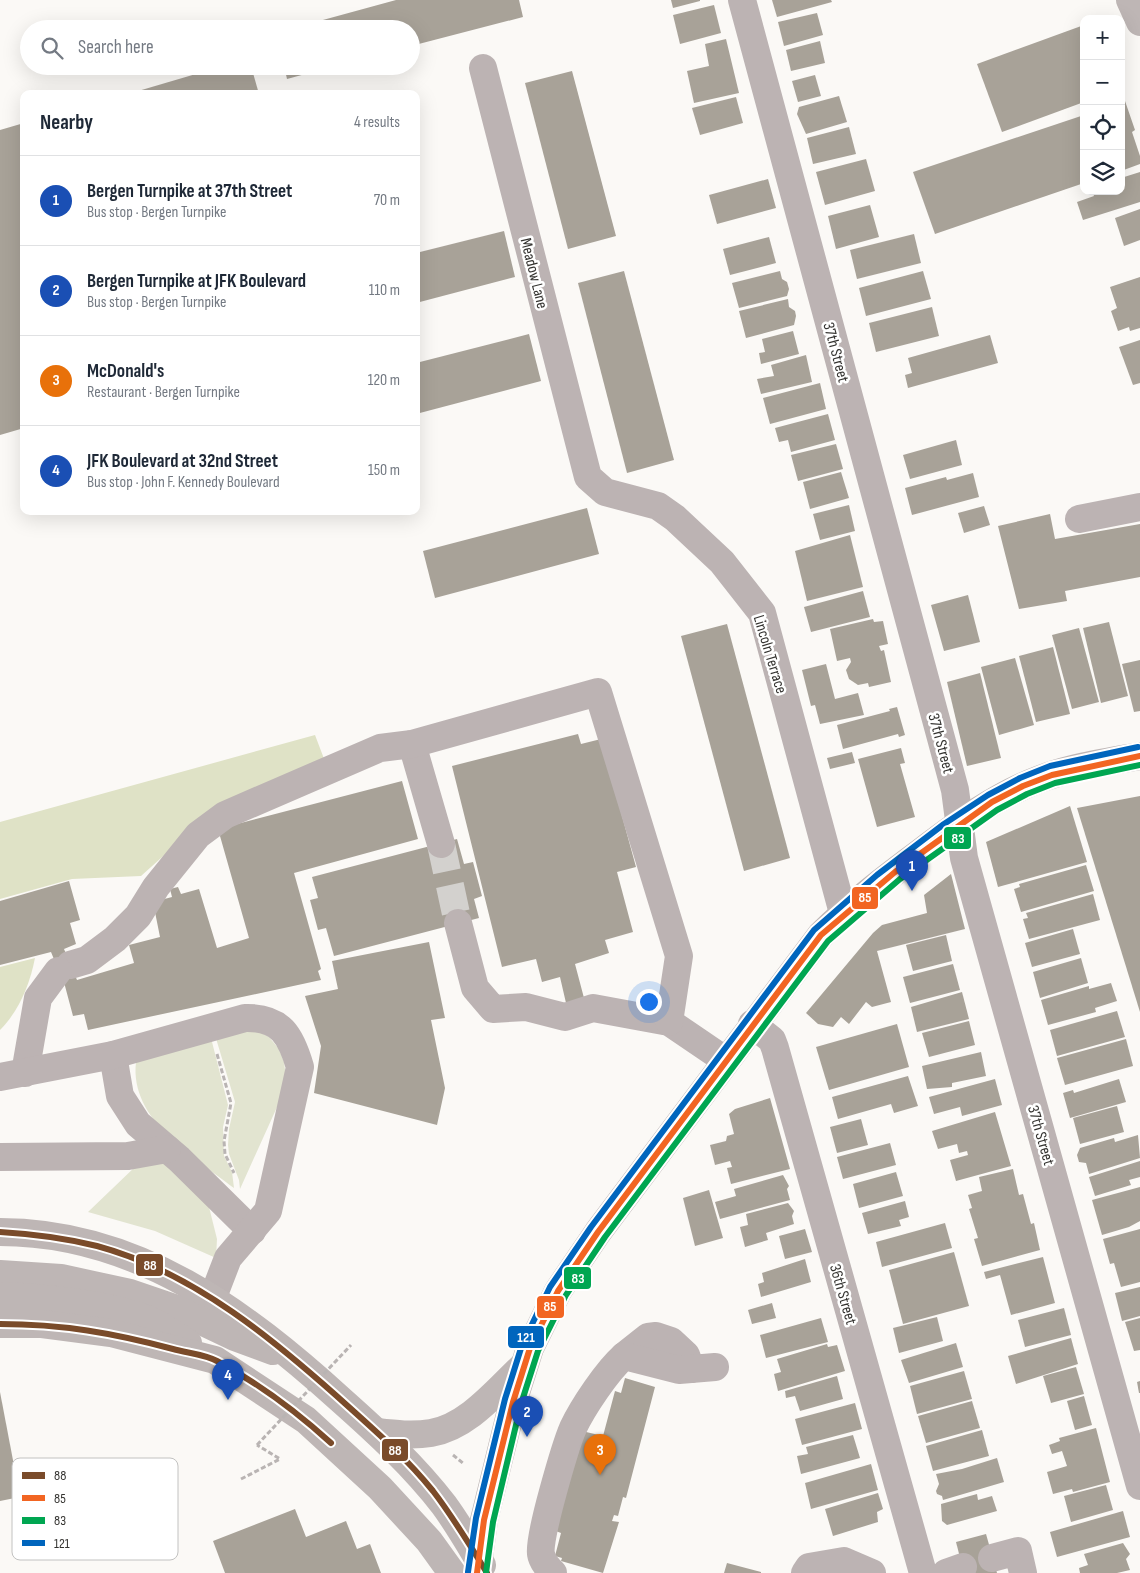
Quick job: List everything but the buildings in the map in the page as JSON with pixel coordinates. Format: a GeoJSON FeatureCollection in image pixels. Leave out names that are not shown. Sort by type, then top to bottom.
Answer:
{"type":"FeatureCollection","features":[{"type":"Feature","properties":{"kind":"main road"},"geometry":{"type":"LineString","coordinates":[[1130,0],[1140,22]]}},
{"type":"Feature","properties":{"kind":"main road"},"geometry":{"type":"LineString","coordinates":[[481,1568],[486,1511],[524,1366],[548,1309],[574,1266],[752,1024],[821,935],[843,913],[960,822],[1002,797],[1041,779],[1080,767],[1140,756]]}},
{"type":"Feature","properties":{"kind":"main road"},"geometry":{"type":"LineString","coordinates":[[0,1232],[20,1232],[60,1238],[101,1248],[138,1260],[213,1297],[296,1359],[377,1432],[444,1505],[481,1568]]}},
{"type":"Feature","properties":{"kind":"main road"},"geometry":{"type":"LineString","coordinates":[[0,1274],[60,1278],[130,1293],[198,1318],[235,1337],[296,1359]]}},
{"type":"Feature","properties":{"kind":"main road"},"geometry":{"type":"LineString","coordinates":[[0,1296],[55,1300],[121,1312],[155,1323],[306,1420],[380,1488],[429,1541],[452,1573]]}},
{"type":"Feature","properties":{"kind":"main road"},"geometry":{"type":"LineString","coordinates":[[0,1324],[42,1324],[112,1333],[215,1360]]}},
{"type":"Feature","properties":{"kind":"main road"},"geometry":{"type":"LineString","coordinates":[[377,1432],[406,1435],[431,1433],[453,1426],[473,1412],[524,1366]]}},
{"type":"Feature","properties":{"kind":"street","name":"37th Street"},"geometry":{"type":"LineString","coordinates":[[742,0],[952,780],[960,822],[964,858],[1140,1486]]}},
{"type":"Feature","properties":{"kind":"street","name":"Meadow Lane"},"geometry":{"type":"LineString","coordinates":[[483,68],[588,477]]}},
{"type":"Feature","properties":{"kind":"street","name":"Lincoln Terrace"},"geometry":{"type":"LineString","coordinates":[[588,477],[605,492],[658,506],[675,518],[722,562],[762,613],[843,913]]}},
{"type":"Feature","properties":{"kind":"street"},"geometry":{"type":"LineString","coordinates":[[1079,519],[1140,507]]}},
{"type":"Feature","properties":{"kind":"street"},"geometry":{"type":"LineString","coordinates":[[213,1297],[228,1258],[268,1211],[300,1067],[288,1037],[281,1028],[259,1018],[245,1018],[210,1026],[112,1055],[13,1075],[38,998],[64,968],[87,960],[115,939],[138,916],[156,887],[198,835],[225,816],[380,748],[412,744],[598,692],[679,956],[668,1022]]}},
{"type":"Feature","properties":{"kind":"street"},"geometry":{"type":"LineString","coordinates":[[412,744],[441,844]]}},
{"type":"Feature","properties":{"kind":"street"},"geometry":{"type":"LineString","coordinates":[[458,923],[475,988],[493,1009],[526,1007],[565,1016],[593,1008],[668,1022],[726,1060]]}},
{"type":"Feature","properties":{"kind":"street","name":"36th Street"},"geometry":{"type":"LineString","coordinates":[[752,1024],[772,1040],[923,1573]]}},
{"type":"Feature","properties":{"kind":"street"},"geometry":{"type":"LineString","coordinates":[[112,1055],[120,1096],[138,1124],[167,1149],[252,1231]]}},
{"type":"Feature","properties":{"kind":"street"},"geometry":{"type":"LineString","coordinates":[[0,1157],[128,1156],[167,1149]]}},
{"type":"Feature","properties":{"kind":"street"},"geometry":{"type":"LineString","coordinates":[[553,1573],[541,1555],[540,1544],[547,1514],[573,1428],[612,1366],[624,1356],[679,1370],[703,1368]]}},
{"type":"Feature","properties":{"kind":"street"},"geometry":{"type":"LineString","coordinates":[[992,1558],[1018,1551],[1023,1573]]}},
{"type":"Feature","properties":{"kind":"street"},"geometry":{"type":"LineString","coordinates":[[805,1573],[809,1567],[844,1561],[872,1573]]}},
{"type":"Feature","properties":{"kind":"path"},"geometry":{"type":"LineString","coordinates":[[210,1026],[230,1103],[224,1141],[225,1154],[236,1179]]}},
{"type":"Feature","properties":{"kind":"path"},"geometry":{"type":"LineString","coordinates":[[241,1479],[280,1459],[257,1445],[351,1345]]}},
{"type":"Feature","properties":{"kind":"green space"},"geometry":{"type":"Polygon","coordinates":[[[315,735],[326,764],[190,832],[141,876],[72,879],[0,899],[0,822],[315,735]]]}},
{"type":"Feature","properties":{"kind":"green space"},"geometry":{"type":"Polygon","coordinates":[[[35,958],[23,997],[7,1023],[0,1030],[0,967],[35,958]]]}},
{"type":"Feature","properties":{"kind":"green space"},"geometry":{"type":"Polygon","coordinates":[[[256,1030],[269,1037],[279,1049],[284,1062],[287,1085],[240,1189],[228,1145],[229,1129],[235,1102],[215,1035],[256,1030]]]}},
{"type":"Feature","properties":{"kind":"green space"},"geometry":{"type":"Polygon","coordinates":[[[211,1038],[228,1105],[223,1127],[224,1156],[232,1172],[234,1188],[201,1164],[168,1136],[143,1102],[137,1083],[136,1062],[211,1038]]]}},
{"type":"Feature","properties":{"kind":"green space"},"geometry":{"type":"Polygon","coordinates":[[[165,1162],[209,1207],[217,1239],[216,1258],[155,1231],[88,1212],[137,1165],[165,1162]]]}},
{"type":"Feature","properties":{"kind":"tunnel"},"geometry":{"type":"LineString","coordinates":[[441,844],[458,923]]}},
{"type":"Feature","properties":{"kind":"transit line","name":"121"},"geometry":{"type":"LineString","coordinates":[[468,1572],[476,1518],[505,1399],[522,1345],[550,1287],[591,1227],[814,930],[877,875],[944,824],[988,795],[1020,778],[1050,766],[1138,747]]}},
{"type":"Feature","properties":{"kind":"transit line","name":"85"},"geometry":{"type":"LineString","coordinates":[[477,1573],[484,1520],[513,1402],[530,1348],[558,1291],[598,1232],[821,935],[895,872],[992,802],[1023,786],[1052,775],[1140,756]]}},
{"type":"Feature","properties":{"kind":"transit line","name":"83"},"geometry":{"type":"LineString","coordinates":[[486,1573],[493,1522],[521,1404],[538,1351],[566,1295],[605,1237],[828,941],[900,879],[997,810],[1027,794],[1055,783],[1140,765]]}},
{"type":"Feature","properties":{"kind":"transit line","name":"88"},"geometry":{"type":"LineString","coordinates":[[0,1232],[37,1235],[73,1241],[97,1246],[133,1258],[167,1273],[200,1291],[232,1312],[293,1358],[403,1458],[440,1501],[487,1573]]}},
{"type":"Feature","properties":{"kind":"transit line","name":"88"},"geometry":{"type":"LineString","coordinates":[[0,1324],[23,1324],[87,1330],[201,1355],[232,1370],[277,1399],[331,1443]]}},
{"type":"Feature","properties":{"kind":"place","name":"Bergen Turnpike at 37th Street"},"geometry":{"type":"Point","coordinates":[912,891]}},
{"type":"Feature","properties":{"kind":"place","name":"JFK Boulevard at 32nd Street"},"geometry":{"type":"Point","coordinates":[228,1400]}},
{"type":"Feature","properties":{"kind":"place","name":"Bergen Turnpike at JFK Boulevard"},"geometry":{"type":"Point","coordinates":[527,1437]}},
{"type":"Feature","properties":{"kind":"place","name":"McDonald's"},"geometry":{"type":"Point","coordinates":[600,1475]}}]}
